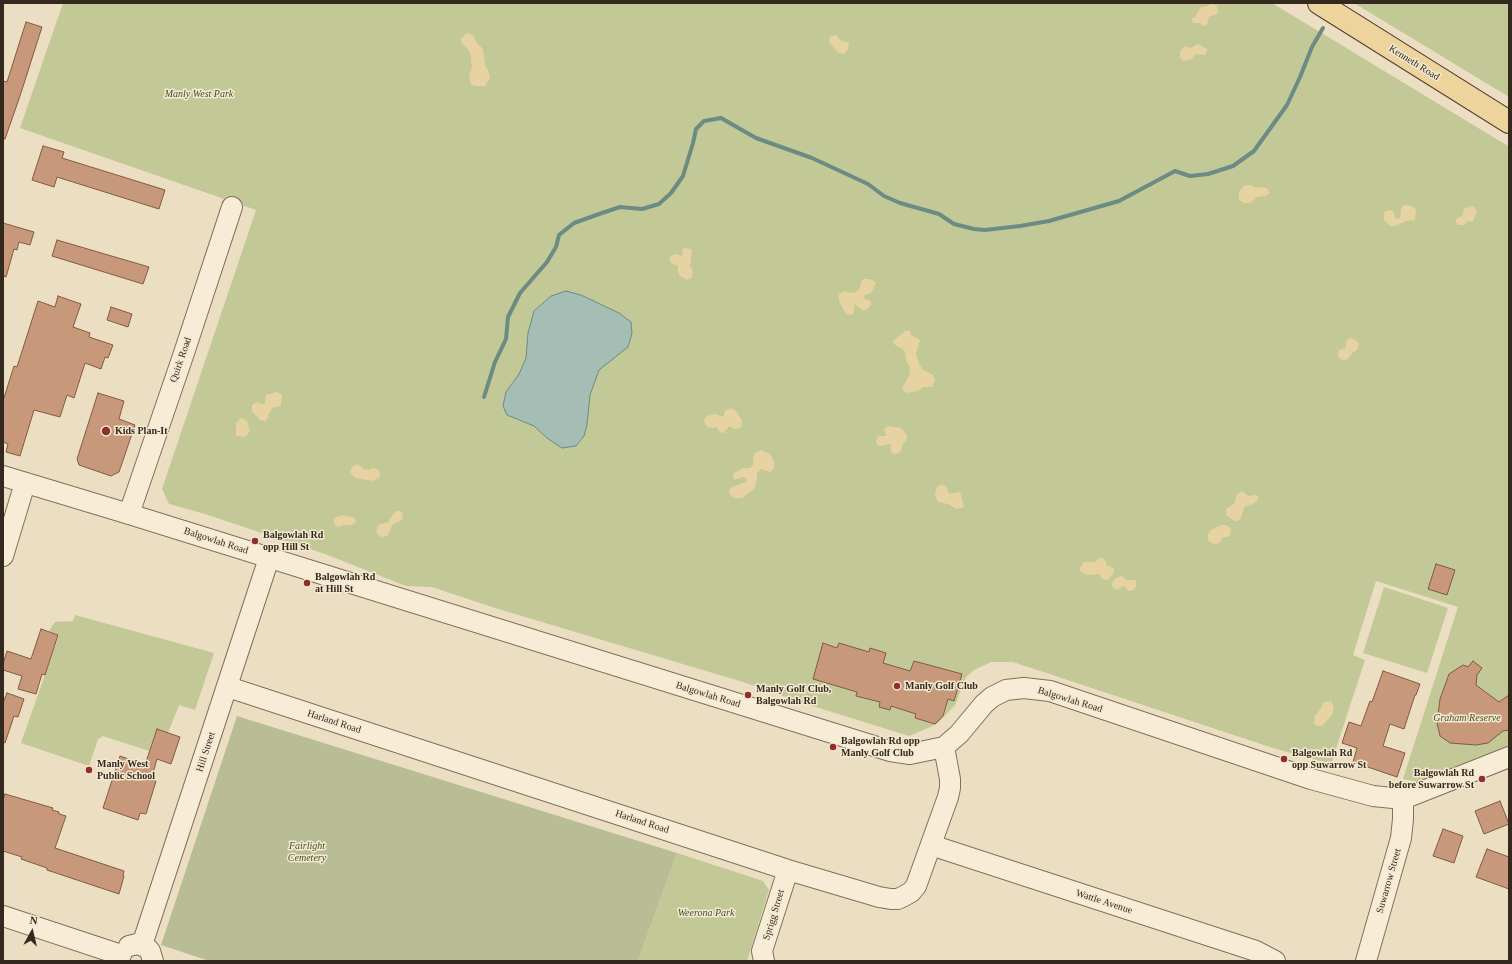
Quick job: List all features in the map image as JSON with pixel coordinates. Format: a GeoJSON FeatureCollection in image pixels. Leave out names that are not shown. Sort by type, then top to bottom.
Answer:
{"type":"FeatureCollection","features":[{"type":"Feature","properties":{"kind":"main road","name":"Kenneth Road"},"geometry":{"type":"LineString","coordinates":[[1319,3],[1509,122]]}},
{"type":"Feature","properties":{"kind":"street","name":"Quirk Road"},"geometry":{"type":"LineString","coordinates":[[129,514],[232,206]]}},
{"type":"Feature","properties":{"kind":"street","name":"Balgowlah Road"},"geometry":{"type":"LineString","coordinates":[[3,476],[890,751],[910,754],[944,747],[959,734],[984,704],[992,697],[1006,690],[1033,688],[1050,691],[1334,786],[1373,796],[1403,799],[1509,757]]}},
{"type":"Feature","properties":{"kind":"street"},"geometry":{"type":"LineString","coordinates":[[3,556],[25,483]]}},
{"type":"Feature","properties":{"kind":"street","name":"Hill Street"},"geometry":{"type":"LineString","coordinates":[[147,953],[269,558]]}},
{"type":"Feature","properties":{"kind":"street","name":"Harland Road"},"geometry":{"type":"LineString","coordinates":[[228,687],[788,870],[879,897],[898,899],[911,892],[916,886],[948,798],[950,788],[944,747]]}},
{"type":"Feature","properties":{"kind":"street","name":"Suwarrow Street"},"geometry":{"type":"LineString","coordinates":[[1366,961],[1401,838],[1403,799]]}},
{"type":"Feature","properties":{"kind":"street","name":"Wattle Avenue"},"geometry":{"type":"LineString","coordinates":[[930,845],[1256,951],[1275,961]]}},
{"type":"Feature","properties":{"kind":"street","name":"Sprigg Street"},"geometry":{"type":"LineString","coordinates":[[764,961],[762,951],[788,870]]}},
{"type":"Feature","properties":{"kind":"street"},"geometry":{"type":"LineString","coordinates":[[3,916],[121,958],[128,947],[132,945],[147,953]]}},
{"type":"Feature","properties":{"kind":"green space","name":"Manly Golf Club"},"geometry":{"type":"Polygon","coordinates":[[[63,3],[1272,3],[1509,146],[1509,748],[1419,782],[1403,779],[1458,607],[1376,581],[1353,655],[1365,660],[1331,764],[1273,748],[1013,662],[991,662],[974,670],[966,677],[955,705],[939,722],[909,736],[803,703],[743,682],[495,608],[432,587],[406,586],[325,554],[205,514],[169,504],[162,489],[256,210],[20,128],[63,3]]]}},
{"type":"Feature","properties":{"kind":"green space"},"geometry":{"type":"Polygon","coordinates":[[[1354,3],[1509,3],[1509,97],[1354,3]]]}},
{"type":"Feature","properties":{"kind":"green space"},"geometry":{"type":"Polygon","coordinates":[[[1384,587],[1448,608],[1427,673],[1363,653],[1384,587]]]}},
{"type":"Feature","properties":{"kind":"green space"},"geometry":{"type":"Polygon","coordinates":[[[75,615],[214,653],[195,710],[179,705],[168,733],[157,729],[149,751],[103,736],[98,739],[89,766],[21,743],[59,635],[49,631],[55,622],[73,621],[75,615]]]}},
{"type":"Feature","properties":{"kind":"green space","name":"Fairlight Cemetery"},"geometry":{"type":"Polygon","coordinates":[[[237,716],[677,853],[638,961],[209,961],[161,945],[237,716]]]}},
{"type":"Feature","properties":{"kind":"green space","name":"Weerona Park"},"geometry":{"type":"Polygon","coordinates":[[[677,853],[763,881],[769,890],[747,961],[638,961],[677,853]]]}},
{"type":"Feature","properties":{"kind":"sand"},"geometry":{"type":"Polygon","coordinates":[[[1211,4],[1216,5],[1218,10],[1217,14],[1209,17],[1207,25],[1203,26],[1200,23],[1193,23],[1192,19],[1196,16],[1200,8],[1211,4]]]}},
{"type":"Feature","properties":{"kind":"sand"},"geometry":{"type":"Polygon","coordinates":[[[466,33],[473,35],[476,42],[483,49],[485,66],[488,70],[490,78],[485,86],[472,85],[470,81],[469,77],[472,67],[471,56],[461,39],[466,33]]]}},
{"type":"Feature","properties":{"kind":"sand"},"geometry":{"type":"Polygon","coordinates":[[[837,35],[840,40],[849,43],[848,49],[844,54],[839,53],[830,44],[829,39],[831,36],[837,35]]]}},
{"type":"Feature","properties":{"kind":"sand"},"geometry":{"type":"Polygon","coordinates":[[[1198,44],[1207,49],[1206,54],[1196,54],[1190,60],[1183,61],[1180,57],[1180,52],[1184,46],[1191,48],[1198,44]]]}},
{"type":"Feature","properties":{"kind":"sand"},"geometry":{"type":"Polygon","coordinates":[[[1248,185],[1267,188],[1269,194],[1257,197],[1251,203],[1244,203],[1239,200],[1239,192],[1244,186],[1248,185]]]}},
{"type":"Feature","properties":{"kind":"sand"},"geometry":{"type":"Polygon","coordinates":[[[1407,205],[1412,206],[1416,210],[1415,220],[1406,221],[1395,226],[1390,226],[1386,222],[1384,219],[1384,212],[1389,210],[1393,211],[1397,219],[1400,218],[1401,208],[1407,205]]]}},
{"type":"Feature","properties":{"kind":"sand"},"geometry":{"type":"Polygon","coordinates":[[[1470,206],[1474,207],[1477,211],[1473,222],[1468,221],[1464,225],[1458,225],[1456,219],[1462,216],[1464,209],[1470,206]]]}},
{"type":"Feature","properties":{"kind":"sand"},"geometry":{"type":"Polygon","coordinates":[[[685,247],[692,250],[690,265],[693,272],[691,278],[687,280],[678,273],[678,266],[670,261],[670,257],[672,255],[676,254],[682,256],[683,249],[685,247]]]}},
{"type":"Feature","properties":{"kind":"sand"},"geometry":{"type":"Polygon","coordinates":[[[864,279],[869,279],[876,283],[871,293],[865,295],[864,297],[865,299],[871,301],[871,305],[866,310],[862,310],[854,304],[854,313],[850,315],[846,314],[839,301],[839,294],[844,291],[851,293],[856,292],[864,279]]]}},
{"type":"Feature","properties":{"kind":"sand"},"geometry":{"type":"Polygon","coordinates":[[[905,331],[910,331],[911,335],[920,340],[916,354],[922,369],[933,375],[935,380],[932,387],[923,387],[918,391],[906,393],[902,388],[909,376],[910,368],[906,360],[905,352],[903,349],[895,345],[893,341],[905,331]]]}},
{"type":"Feature","properties":{"kind":"sand"},"geometry":{"type":"Polygon","coordinates":[[[1351,338],[1359,343],[1358,347],[1349,358],[1344,361],[1339,358],[1338,353],[1339,350],[1345,348],[1346,341],[1351,338]]]}},
{"type":"Feature","properties":{"kind":"sand"},"geometry":{"type":"Polygon","coordinates":[[[277,392],[282,394],[281,406],[272,408],[266,421],[260,420],[252,411],[252,405],[257,402],[265,404],[266,395],[277,392]]]}},
{"type":"Feature","properties":{"kind":"sand"},"geometry":{"type":"Polygon","coordinates":[[[731,408],[736,411],[742,421],[741,428],[735,429],[729,426],[723,433],[716,427],[709,428],[705,424],[704,419],[707,416],[716,414],[722,417],[725,411],[731,408]]]}},
{"type":"Feature","properties":{"kind":"sand"},"geometry":{"type":"Polygon","coordinates":[[[241,418],[247,421],[250,431],[243,437],[237,436],[236,434],[236,423],[241,418]]]}},
{"type":"Feature","properties":{"kind":"sand"},"geometry":{"type":"Polygon","coordinates":[[[889,426],[901,428],[907,436],[901,451],[897,454],[891,452],[891,444],[880,446],[877,445],[876,441],[878,436],[886,436],[884,429],[889,426]]]}},
{"type":"Feature","properties":{"kind":"sand"},"geometry":{"type":"Polygon","coordinates":[[[761,450],[770,454],[774,462],[774,468],[770,472],[761,469],[757,473],[757,480],[754,489],[742,498],[734,498],[729,493],[730,488],[746,482],[747,479],[743,477],[734,480],[733,474],[743,468],[750,468],[753,464],[754,454],[761,450]]]}},
{"type":"Feature","properties":{"kind":"sand"},"geometry":{"type":"Polygon","coordinates":[[[358,464],[364,469],[368,470],[373,468],[379,470],[380,477],[373,481],[356,478],[350,471],[353,466],[358,464]]]}},
{"type":"Feature","properties":{"kind":"sand"},"geometry":{"type":"Polygon","coordinates":[[[938,486],[946,486],[949,494],[960,492],[964,506],[962,508],[957,509],[948,504],[938,502],[935,495],[936,490],[938,486]]]}},
{"type":"Feature","properties":{"kind":"sand"},"geometry":{"type":"Polygon","coordinates":[[[1242,491],[1248,496],[1258,496],[1258,499],[1255,503],[1246,506],[1241,518],[1234,521],[1226,515],[1226,509],[1234,504],[1237,494],[1242,491]]]}},
{"type":"Feature","properties":{"kind":"sand"},"geometry":{"type":"Polygon","coordinates":[[[397,511],[403,513],[402,520],[393,524],[387,536],[380,537],[376,532],[378,525],[388,522],[397,511]]]}},
{"type":"Feature","properties":{"kind":"sand"},"geometry":{"type":"Polygon","coordinates":[[[342,515],[355,518],[356,522],[352,525],[338,527],[334,524],[334,518],[342,515]]]}},
{"type":"Feature","properties":{"kind":"sand"},"geometry":{"type":"Polygon","coordinates":[[[1221,525],[1226,525],[1231,528],[1230,536],[1222,538],[1221,542],[1217,544],[1211,543],[1208,540],[1208,535],[1211,530],[1221,525]]]}},
{"type":"Feature","properties":{"kind":"sand"},"geometry":{"type":"Polygon","coordinates":[[[1101,557],[1105,560],[1107,565],[1114,570],[1109,579],[1103,580],[1099,574],[1086,575],[1080,571],[1080,568],[1084,562],[1094,562],[1101,557]]]}},
{"type":"Feature","properties":{"kind":"sand"},"geometry":{"type":"Polygon","coordinates":[[[1122,576],[1127,580],[1136,580],[1136,587],[1132,591],[1128,591],[1124,586],[1117,590],[1113,588],[1113,581],[1122,576]]]}},
{"type":"Feature","properties":{"kind":"sand"},"geometry":{"type":"Polygon","coordinates":[[[1331,701],[1334,707],[1332,715],[1322,726],[1314,724],[1315,715],[1320,710],[1324,702],[1331,701]]]}},
{"type":"Feature","properties":{"kind":"water"},"geometry":{"type":"Polygon","coordinates":[[[566,291],[581,295],[619,313],[631,322],[632,334],[628,347],[599,370],[590,395],[587,425],[584,436],[576,446],[562,448],[547,438],[534,426],[507,415],[503,406],[506,392],[519,374],[526,358],[528,333],[534,311],[551,296],[566,291]]]}},
{"type":"Feature","properties":{"kind":"building"},"geometry":{"type":"Polygon","coordinates":[[[26,22],[42,27],[20,96],[5,139],[3,139],[3,81],[7,82],[26,22]]]}},
{"type":"Feature","properties":{"kind":"building"},"geometry":{"type":"Polygon","coordinates":[[[43,146],[64,152],[62,158],[165,190],[159,209],[57,177],[54,187],[32,180],[43,146]]]}},
{"type":"Feature","properties":{"kind":"building"},"geometry":{"type":"Polygon","coordinates":[[[3,223],[34,232],[30,245],[19,242],[17,250],[14,249],[6,277],[3,276],[3,223]]]}},
{"type":"Feature","properties":{"kind":"building"},"geometry":{"type":"Polygon","coordinates":[[[57,240],[149,267],[143,284],[52,256],[57,240]]]}},
{"type":"Feature","properties":{"kind":"building"},"geometry":{"type":"Polygon","coordinates":[[[58,296],[81,304],[73,327],[90,333],[89,337],[113,345],[108,358],[105,357],[101,369],[85,363],[74,398],[67,395],[60,417],[34,410],[20,456],[6,452],[8,444],[3,442],[3,401],[14,366],[17,367],[38,301],[55,307],[58,296]]]}},
{"type":"Feature","properties":{"kind":"building"},"geometry":{"type":"Polygon","coordinates":[[[111,307],[132,314],[128,327],[107,320],[111,307]]]}},
{"type":"Feature","properties":{"kind":"building"},"geometry":{"type":"Polygon","coordinates":[[[98,393],[124,401],[119,419],[135,425],[119,472],[111,476],[79,465],[77,459],[98,393]]]}},
{"type":"Feature","properties":{"kind":"building"},"geometry":{"type":"Polygon","coordinates":[[[1436,564],[1455,570],[1447,595],[1428,589],[1436,564]]]}},
{"type":"Feature","properties":{"kind":"building"},"geometry":{"type":"Polygon","coordinates":[[[41,629],[58,635],[45,675],[42,674],[36,694],[18,689],[22,676],[3,670],[3,664],[7,651],[31,659],[41,629]]]}},
{"type":"Feature","properties":{"kind":"building","name":"Manly Golf Club"},"geometry":{"type":"Polygon","coordinates":[[[823,643],[837,648],[839,643],[869,652],[870,648],[886,653],[883,663],[910,671],[914,661],[962,674],[954,701],[948,699],[943,716],[935,724],[915,718],[916,714],[891,706],[890,710],[879,707],[880,702],[856,696],[857,692],[813,679],[823,643]]]}},
{"type":"Feature","properties":{"kind":"building"},"geometry":{"type":"Polygon","coordinates":[[[1473,661],[1482,668],[1477,675],[1476,685],[1499,702],[1509,695],[1509,730],[1503,731],[1488,743],[1476,745],[1450,743],[1440,736],[1437,723],[1440,699],[1449,674],[1463,665],[1468,667],[1473,661]]]}},
{"type":"Feature","properties":{"kind":"building"},"geometry":{"type":"Polygon","coordinates":[[[1383,671],[1420,684],[1404,729],[1390,724],[1383,746],[1405,753],[1397,777],[1353,762],[1357,748],[1342,743],[1349,722],[1361,726],[1370,701],[1372,702],[1383,671]]]}},
{"type":"Feature","properties":{"kind":"building"},"geometry":{"type":"Polygon","coordinates":[[[7,693],[24,699],[18,717],[14,716],[5,743],[3,742],[3,703],[7,693]]]}},
{"type":"Feature","properties":{"kind":"building"},"geometry":{"type":"Polygon","coordinates":[[[157,729],[180,737],[171,764],[157,759],[151,780],[156,781],[146,814],[140,813],[138,820],[103,808],[120,756],[145,765],[157,729]]]}},
{"type":"Feature","properties":{"kind":"building"},"geometry":{"type":"Polygon","coordinates":[[[5,794],[53,808],[52,810],[66,816],[55,848],[124,871],[119,894],[47,870],[47,868],[21,859],[22,857],[3,851],[3,800],[5,794]]]}},
{"type":"Feature","properties":{"kind":"building"},"geometry":{"type":"Polygon","coordinates":[[[1500,801],[1509,824],[1484,834],[1475,811],[1500,801]]]}},
{"type":"Feature","properties":{"kind":"building"},"geometry":{"type":"Polygon","coordinates":[[[1443,829],[1463,836],[1454,863],[1433,856],[1443,829]]]}},
{"type":"Feature","properties":{"kind":"building"},"geometry":{"type":"Polygon","coordinates":[[[1487,849],[1509,857],[1509,889],[1476,877],[1487,849]]]}},
{"type":"Feature","properties":{"kind":"waterway"},"geometry":{"type":"LineString","coordinates":[[484,397],[495,362],[506,339],[508,317],[520,293],[547,262],[556,247],[559,235],[574,223],[620,207],[642,209],[659,204],[671,193],[683,176],[696,129],[704,121],[721,118],[756,138],[812,158],[868,184],[884,196],[900,203],[939,214],[954,224],[985,230],[1020,226],[1049,221],[1119,201],[1175,171],[1190,176],[1208,174],[1233,166],[1254,151],[1287,105],[1312,47],[1323,28]]}},
{"type":"Feature","properties":{"kind":"place","name":"Kids Plan-It"},"geometry":{"type":"Point","coordinates":[106,431]}},
{"type":"Feature","properties":{"kind":"place","name":"Balgowlah Rd opp Hill St"},"geometry":{"type":"Point","coordinates":[255,541]}},
{"type":"Feature","properties":{"kind":"place","name":"Balgowlah Rd at Hill St"},"geometry":{"type":"Point","coordinates":[307,583]}},
{"type":"Feature","properties":{"kind":"place","name":"Manly Golf Club"},"geometry":{"type":"Point","coordinates":[897,686]}},
{"type":"Feature","properties":{"kind":"place","name":"Manly Golf Club, Balgowlah Rd"},"geometry":{"type":"Point","coordinates":[748,695]}},
{"type":"Feature","properties":{"kind":"place","name":"Balgowlah Rd opp Manly Golf Club"},"geometry":{"type":"Point","coordinates":[833,747]}},
{"type":"Feature","properties":{"kind":"place","name":"Balgowlah Rd opp Suwarrow St"},"geometry":{"type":"Point","coordinates":[1284,759]}},
{"type":"Feature","properties":{"kind":"place","name":"Manly West Public School"},"geometry":{"type":"Point","coordinates":[89,770]}},
{"type":"Feature","properties":{"kind":"place","name":"Balgowlah Rd before Suwarrow St"},"geometry":{"type":"Point","coordinates":[1482,779]}},
{"type":"Feature","properties":{"kind":"park label","name":"Manly West Park"},"geometry":{"type":"Point","coordinates":[199,94]}},
{"type":"Feature","properties":{"kind":"park label","name":"Graham Reserve"},"geometry":{"type":"Point","coordinates":[1467,718]}}]}
